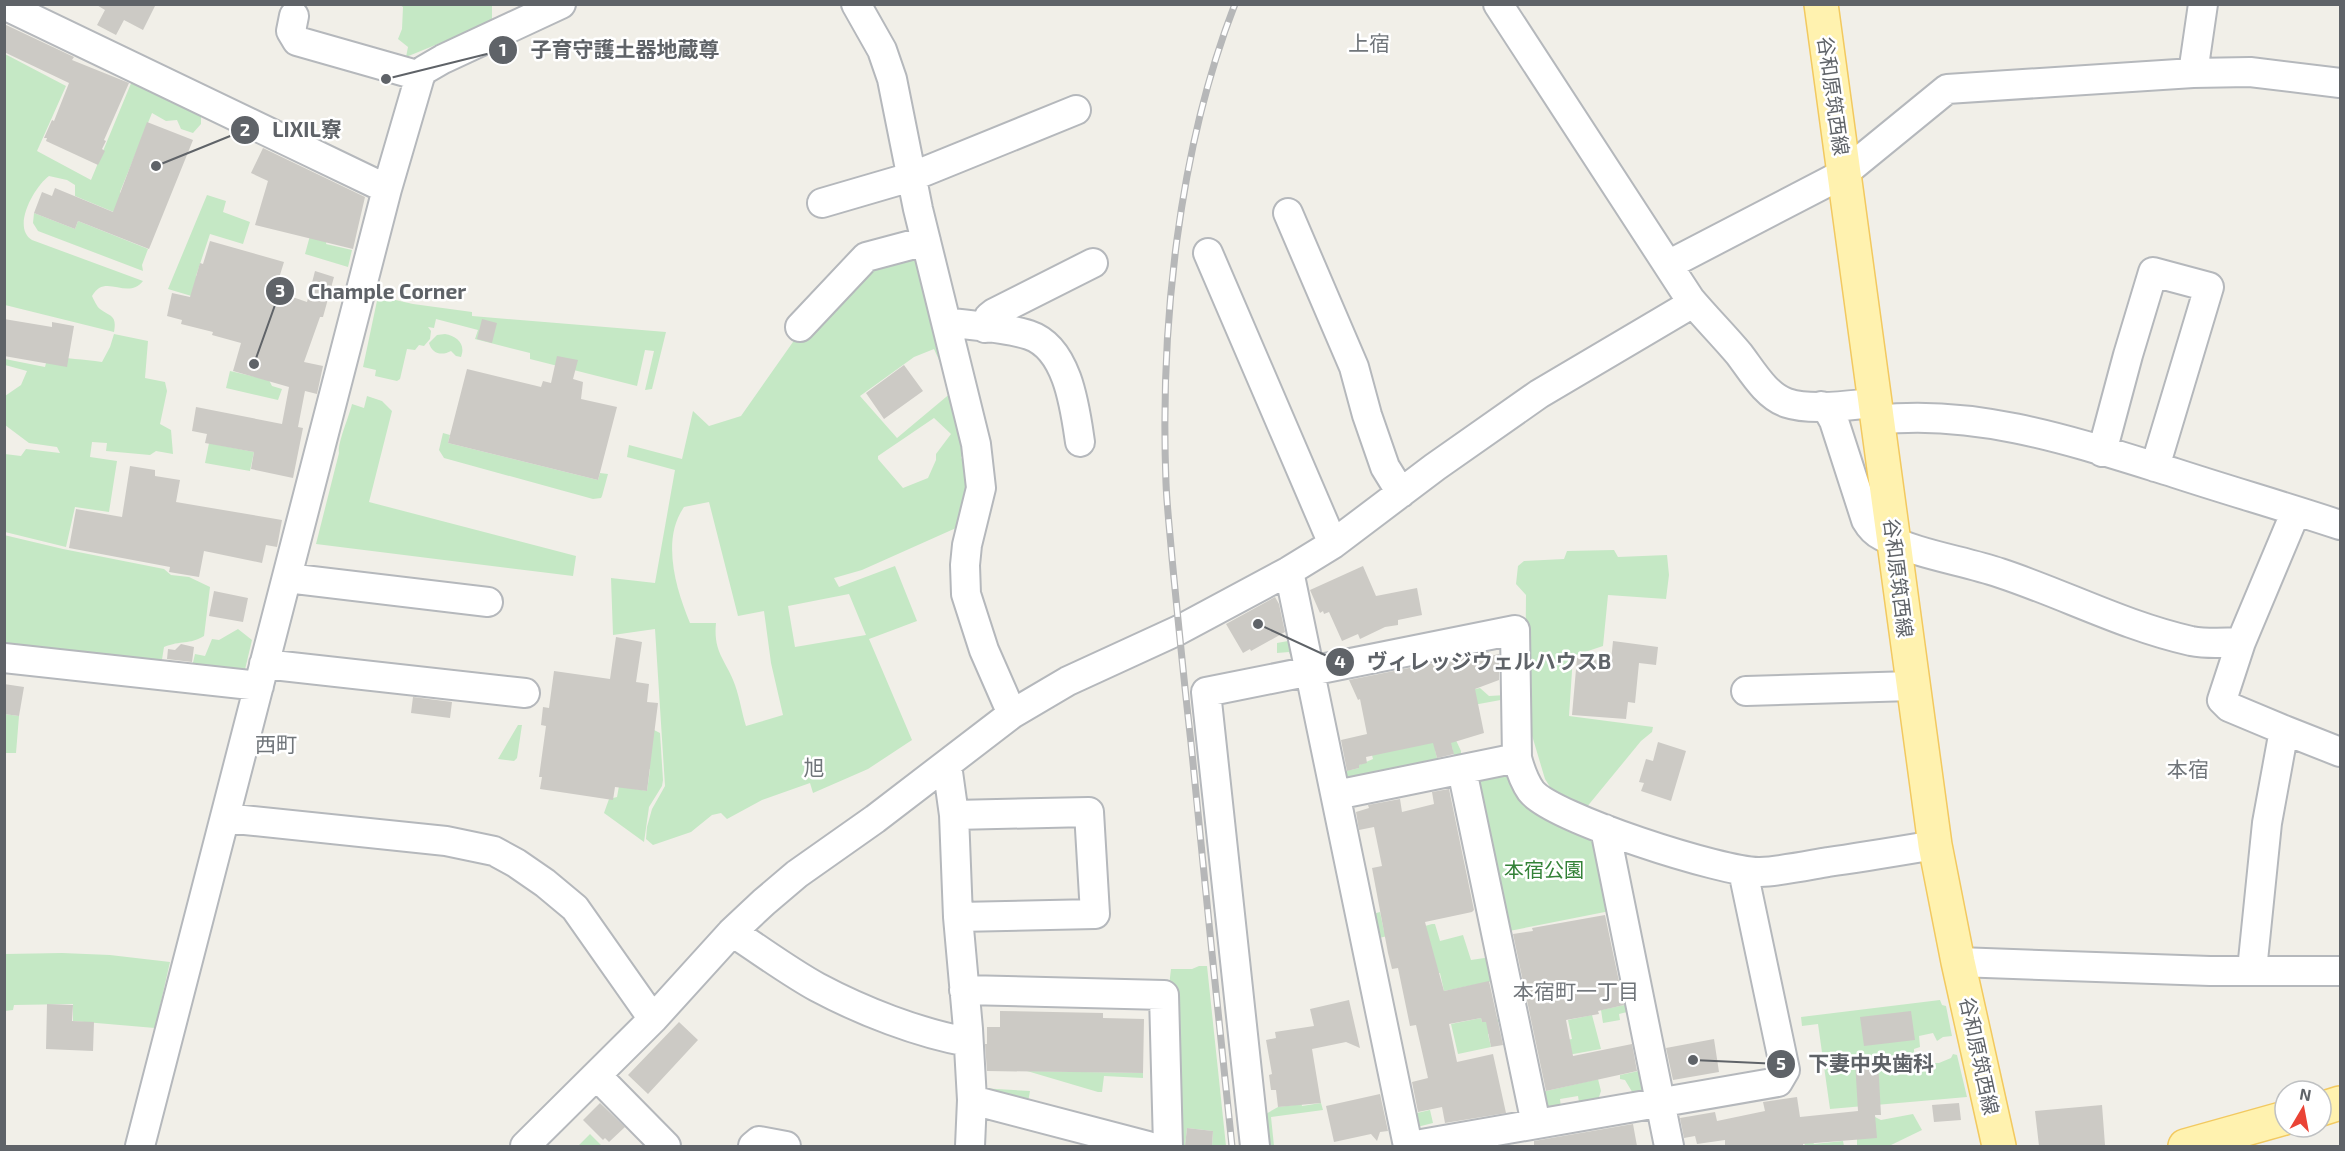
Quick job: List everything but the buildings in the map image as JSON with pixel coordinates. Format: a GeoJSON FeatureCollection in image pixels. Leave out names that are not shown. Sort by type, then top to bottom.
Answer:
{"type":"FeatureCollection","features":[{"type":"Feature","properties":{"kind":"main road","name":"谷和原筑西線"},"geometry":{"type":"LineString","coordinates":[[1821,4],[1935,845],[1958,962],[1999,1146]]}},
{"type":"Feature","properties":{"kind":"main road"},"geometry":{"type":"LineString","coordinates":[[2185,1146],[2235,1139],[2273,1123]]}},
{"type":"Feature","properties":{"kind":"street"},"geometry":{"type":"LineString","coordinates":[[4,4],[38,12],[387,189]]}},
{"type":"Feature","properties":{"kind":"street"},"geometry":{"type":"LineString","coordinates":[[140,1146],[387,189],[422,73],[443,59],[561,4]]}},
{"type":"Feature","properties":{"kind":"street"},"geometry":{"type":"LineString","coordinates":[[856,4],[882,50],[889,69],[911,177],[981,474],[981,488],[967,545],[966,594],[984,650],[1012,714]]}},
{"type":"Feature","properties":{"kind":"street"},"geometry":{"type":"LineString","coordinates":[[1498,4],[1693,303],[1772,394],[1790,404],[1969,422],[2043,435],[2155,467],[2340,525]]}},
{"type":"Feature","properties":{"kind":"street"},"geometry":{"type":"LineString","coordinates":[[2193,73],[2203,4]]}},
{"type":"Feature","properties":{"kind":"street"},"geometry":{"type":"LineString","coordinates":[[294,16],[291,31],[297,41],[422,73]]}},
{"type":"Feature","properties":{"kind":"street"},"geometry":{"type":"LineString","coordinates":[[1668,265],[1843,174],[1947,89],[2193,73],[2250,72],[2340,83]]}},
{"type":"Feature","properties":{"kind":"street"},"geometry":{"type":"LineString","coordinates":[[822,203],[911,177],[1076,110]]}},
{"type":"Feature","properties":{"kind":"street"},"geometry":{"type":"LineString","coordinates":[[1288,213],[1354,367],[1379,452],[1401,493]]}},
{"type":"Feature","properties":{"kind":"street"},"geometry":{"type":"LineString","coordinates":[[800,327],[866,257],[926,242]]}},
{"type":"Feature","properties":{"kind":"street"},"geometry":{"type":"LineString","coordinates":[[1208,253],[1333,544]]}},
{"type":"Feature","properties":{"kind":"street"},"geometry":{"type":"LineString","coordinates":[[986,328],[989,316],[1093,263]]}},
{"type":"Feature","properties":{"kind":"street"},"geometry":{"type":"LineString","coordinates":[[2102,452],[2153,272],[2178,278],[2209,288],[2155,467]]}},
{"type":"Feature","properties":{"kind":"street"},"geometry":{"type":"LineString","coordinates":[[525,1146],[653,1019],[732,932],[797,874],[947,765],[1012,714],[1068,681],[1179,630],[1289,571],[1333,544],[1539,394],[1693,303]]}},
{"type":"Feature","properties":{"kind":"street"},"geometry":{"type":"LineString","coordinates":[[947,322],[1029,335],[1048,347],[1068,382],[1080,442]]}},
{"type":"Feature","properties":{"kind":"street"},"geometry":{"type":"LineString","coordinates":[[1821,406],[1829,412],[1834,421],[1866,520],[1870,527],[1880,535],[2000,573],[2091,609],[2175,637],[2208,643],[2241,642]]}},
{"type":"Feature","properties":{"kind":"street"},"geometry":{"type":"LineString","coordinates":[[2296,511],[2241,642],[2222,700],[2229,707],[2340,752]]}},
{"type":"Feature","properties":{"kind":"street"},"geometry":{"type":"LineString","coordinates":[[1289,571],[1409,1146],[1778,1082],[1785,1070],[1743,871]]}},
{"type":"Feature","properties":{"kind":"street"},"geometry":{"type":"LineString","coordinates":[[287,578],[488,602]]}},
{"type":"Feature","properties":{"kind":"street"},"geometry":{"type":"LineString","coordinates":[[1255,1146],[1206,692],[1515,630],[1517,758],[1522,774],[1532,792],[1550,807],[1605,829],[1725,868],[1743,871],[1760,872],[1801,867],[1935,845]]}},
{"type":"Feature","properties":{"kind":"street"},"geometry":{"type":"LineString","coordinates":[[4,658],[525,693]]}},
{"type":"Feature","properties":{"kind":"street"},"geometry":{"type":"LineString","coordinates":[[1746,691],[1912,687]]}},
{"type":"Feature","properties":{"kind":"street"},"geometry":{"type":"LineString","coordinates":[[2252,970],[2267,824],[2284,730]]}},
{"type":"Feature","properties":{"kind":"street"},"geometry":{"type":"LineString","coordinates":[[1336,795],[1517,758]]}},
{"type":"Feature","properties":{"kind":"street"},"geometry":{"type":"LineString","coordinates":[[947,765],[954,815],[958,917],[972,1100],[970,1146]]}},
{"type":"Feature","properties":{"kind":"street"},"geometry":{"type":"LineString","coordinates":[[1462,770],[1536,1124]]}},
{"type":"Feature","properties":{"kind":"street"},"geometry":{"type":"LineString","coordinates":[[954,815],[1089,812],[1095,914],[958,917]]}},
{"type":"Feature","properties":{"kind":"street"},"geometry":{"type":"LineString","coordinates":[[225,818],[424,839],[494,851],[535,876],[575,908],[653,1019]]}},
{"type":"Feature","properties":{"kind":"street"},"geometry":{"type":"LineString","coordinates":[[1605,829],[1669,1146]]}},
{"type":"Feature","properties":{"kind":"street"},"geometry":{"type":"LineString","coordinates":[[732,932],[837,997],[910,1026],[968,1042]]}},
{"type":"Feature","properties":{"kind":"street"},"geometry":{"type":"LineString","coordinates":[[1958,962],[2340,971]]}},
{"type":"Feature","properties":{"kind":"street"},"geometry":{"type":"LineString","coordinates":[[964,990],[1164,995],[1168,1146]]}},
{"type":"Feature","properties":{"kind":"street"},"geometry":{"type":"LineString","coordinates":[[597,1076],[666,1146]]}},
{"type":"Feature","properties":{"kind":"street"},"geometry":{"type":"LineString","coordinates":[[972,1100],[1148,1146]]}},
{"type":"Feature","properties":{"kind":"street"},"geometry":{"type":"LineString","coordinates":[[753,1146],[759,1141],[786,1146]]}},
{"type":"Feature","properties":{"kind":"green space"},"geometry":{"type":"Polygon","coordinates":[[[492,4],[492,22],[406,57],[408,47],[398,39],[402,29],[403,7],[400,5],[492,4]]]}},
{"type":"Feature","properties":{"kind":"green space"},"geometry":{"type":"Polygon","coordinates":[[[5,54],[66,86],[37,151],[91,180],[132,81],[201,115],[201,124],[193,133],[181,129],[177,120],[166,121],[152,113],[120,192],[128,218],[75,196],[75,185],[67,180],[49,176],[37,188],[27,207],[24,226],[26,234],[32,240],[143,281],[130,288],[103,286],[97,289],[92,296],[99,308],[114,319],[114,332],[5,305],[5,54]]]}},
{"type":"Feature","properties":{"kind":"green space"},"geometry":{"type":"Polygon","coordinates":[[[207,195],[226,201],[223,212],[250,222],[243,244],[210,234],[196,276],[257,281],[283,290],[272,320],[168,289],[207,195]]]}},
{"type":"Feature","properties":{"kind":"green space"},"geometry":{"type":"Polygon","coordinates":[[[34,213],[75,229],[78,221],[148,249],[142,265],[143,271],[38,231],[33,223],[34,213]]]}},
{"type":"Feature","properties":{"kind":"green space"},"geometry":{"type":"Polygon","coordinates":[[[314,221],[330,225],[326,244],[352,250],[348,267],[305,254],[314,221]]]}},
{"type":"Feature","properties":{"kind":"green space"},"geometry":{"type":"Polygon","coordinates":[[[915,250],[944,371],[934,349],[914,357],[860,396],[897,438],[958,387],[969,452],[961,457],[964,464],[971,464],[965,524],[862,570],[834,578],[839,587],[895,566],[917,621],[869,639],[912,740],[868,769],[813,793],[810,783],[762,800],[727,819],[721,813],[712,815],[691,832],[653,845],[646,839],[647,827],[652,809],[665,786],[655,629],[613,635],[611,578],[655,583],[675,470],[627,457],[629,445],[682,459],[693,411],[709,426],[741,416],[800,332],[864,265],[915,250]],[[934,418],[878,456],[878,459],[903,488],[928,478],[936,460],[936,454],[951,434],[934,418]],[[709,502],[684,507],[673,534],[672,549],[676,580],[690,623],[716,623],[718,649],[735,685],[746,726],[783,715],[771,663],[764,611],[738,616],[709,502]],[[849,594],[788,606],[795,647],[866,635],[849,594]]]}},
{"type":"Feature","properties":{"kind":"green space"},"geometry":{"type":"Polygon","coordinates":[[[378,296],[413,304],[472,312],[472,316],[666,332],[652,389],[645,390],[654,351],[645,350],[637,386],[530,359],[530,353],[475,339],[478,330],[436,319],[434,328],[428,327],[431,331],[430,339],[424,346],[419,345],[415,350],[407,349],[400,379],[397,381],[375,376],[376,370],[363,367],[378,296]]]}},
{"type":"Feature","properties":{"kind":"green space"},"geometry":{"type":"Polygon","coordinates":[[[114,334],[148,341],[145,378],[165,382],[167,391],[160,424],[171,430],[173,454],[156,451],[150,455],[106,451],[107,443],[92,442],[90,457],[117,461],[109,512],[75,507],[66,547],[5,532],[5,454],[21,456],[26,449],[60,453],[57,447],[29,443],[5,425],[5,396],[21,385],[27,371],[5,365],[5,359],[45,367],[48,355],[102,362],[114,334]]]}},
{"type":"Feature","properties":{"kind":"green space"},"geometry":{"type":"Polygon","coordinates":[[[445,334],[459,341],[462,348],[461,357],[451,351],[441,354],[432,350],[429,343],[437,335],[445,334]]]}},
{"type":"Feature","properties":{"kind":"green space"},"geometry":{"type":"Polygon","coordinates":[[[230,371],[269,380],[272,386],[282,389],[278,400],[226,388],[230,371]]]}},
{"type":"Feature","properties":{"kind":"green space"},"geometry":{"type":"Polygon","coordinates":[[[367,396],[382,401],[392,411],[369,502],[576,556],[573,576],[316,544],[340,443],[352,404],[364,408],[367,396]]]}},
{"type":"Feature","properties":{"kind":"green space"},"geometry":{"type":"Polygon","coordinates":[[[443,433],[450,435],[448,443],[598,480],[600,473],[608,474],[602,496],[593,499],[444,458],[439,450],[443,433]]]}},
{"type":"Feature","properties":{"kind":"green space"},"geometry":{"type":"Polygon","coordinates":[[[209,443],[254,452],[250,471],[205,463],[209,443]]]}},
{"type":"Feature","properties":{"kind":"green space"},"geometry":{"type":"Polygon","coordinates":[[[4,535],[164,569],[171,575],[189,577],[210,587],[204,636],[194,641],[164,647],[161,666],[5,652],[4,535]]]}},
{"type":"Feature","properties":{"kind":"green space"},"geometry":{"type":"Polygon","coordinates":[[[1614,550],[1618,557],[1667,555],[1669,575],[1666,599],[1608,595],[1603,646],[1573,656],[1569,716],[1653,727],[1652,732],[1641,741],[1586,808],[1557,798],[1545,779],[1528,722],[1525,700],[1526,595],[1516,584],[1518,566],[1524,561],[1564,559],[1567,551],[1614,550]]]}},
{"type":"Feature","properties":{"kind":"green space"},"geometry":{"type":"Polygon","coordinates":[[[238,629],[252,640],[243,678],[191,671],[195,654],[205,656],[212,639],[219,640],[238,629]]]}},
{"type":"Feature","properties":{"kind":"green space"},"geometry":{"type":"Polygon","coordinates":[[[1293,636],[1297,637],[1293,663],[1289,652],[1277,653],[1277,643],[1288,641],[1293,636]]]}},
{"type":"Feature","properties":{"kind":"green space"},"geometry":{"type":"Polygon","coordinates":[[[1480,688],[1489,696],[1506,695],[1506,699],[1457,708],[1455,694],[1480,688]]]}},
{"type":"Feature","properties":{"kind":"green space"},"geometry":{"type":"Polygon","coordinates":[[[4,714],[19,716],[16,753],[5,753],[4,714]]]}},
{"type":"Feature","properties":{"kind":"green space"},"geometry":{"type":"Polygon","coordinates":[[[518,725],[522,725],[517,758],[514,761],[498,759],[518,725]]]}},
{"type":"Feature","properties":{"kind":"green space"},"geometry":{"type":"Polygon","coordinates":[[[654,730],[660,733],[663,780],[662,786],[649,807],[644,842],[604,813],[609,799],[617,797],[619,786],[647,791],[650,769],[630,765],[654,730]]]}},
{"type":"Feature","properties":{"kind":"green space"},"geometry":{"type":"Polygon","coordinates":[[[1454,736],[1461,751],[1461,756],[1455,761],[1452,747],[1435,750],[1438,762],[1408,772],[1406,766],[1376,772],[1378,780],[1353,785],[1337,773],[1359,768],[1359,765],[1373,759],[1372,755],[1454,736]]]}},
{"type":"Feature","properties":{"kind":"green space","name":"本宿公園"},"geometry":{"type":"Polygon","coordinates":[[[1506,771],[1595,833],[1615,910],[1504,932],[1477,782],[1482,775],[1506,771]]]}},
{"type":"Feature","properties":{"kind":"green space"},"geometry":{"type":"Polygon","coordinates":[[[1380,912],[1384,931],[1388,936],[1374,939],[1369,915],[1380,912]]]}},
{"type":"Feature","properties":{"kind":"green space"},"geometry":{"type":"Polygon","coordinates":[[[1435,924],[1440,941],[1463,935],[1471,960],[1491,957],[1498,980],[1444,991],[1440,973],[1431,975],[1415,929],[1435,924]]]}},
{"type":"Feature","properties":{"kind":"green space"},"geometry":{"type":"Polygon","coordinates":[[[5,954],[110,955],[170,962],[155,1028],[73,1021],[73,1004],[14,1005],[13,1010],[5,1011],[5,954]]]}},
{"type":"Feature","properties":{"kind":"green space"},"geometry":{"type":"Polygon","coordinates":[[[1207,966],[1226,1146],[1212,1146],[1213,1131],[1187,1128],[1185,1146],[1175,1146],[1169,986],[1171,969],[1192,969],[1207,966]]]}},
{"type":"Feature","properties":{"kind":"green space"},"geometry":{"type":"Polygon","coordinates":[[[1940,1000],[1942,1005],[1946,1006],[1952,1036],[1943,1037],[1937,1041],[1933,1033],[1919,1036],[1920,1047],[1914,1049],[1914,1063],[1939,1063],[1951,1058],[1953,1054],[1957,1055],[1967,1097],[1830,1109],[1818,1024],[1802,1026],[1801,1017],[1940,1000]]]}},
{"type":"Feature","properties":{"kind":"green space"},"geometry":{"type":"Polygon","coordinates":[[[1629,1004],[1631,1011],[1619,1014],[1620,1020],[1603,1023],[1601,1010],[1629,1004]]]}},
{"type":"Feature","properties":{"kind":"green space"},"geometry":{"type":"Polygon","coordinates":[[[1592,1015],[1601,1049],[1546,1059],[1542,1045],[1572,1039],[1568,1020],[1592,1015]]]}},
{"type":"Feature","properties":{"kind":"green space"},"geometry":{"type":"Polygon","coordinates":[[[1481,1018],[1482,1022],[1506,1018],[1506,1020],[1498,1022],[1499,1031],[1488,1034],[1491,1047],[1458,1054],[1451,1024],[1481,1018]]]}},
{"type":"Feature","properties":{"kind":"green space"},"geometry":{"type":"Polygon","coordinates":[[[1648,1069],[1652,1087],[1637,1100],[1625,1080],[1620,1079],[1620,1075],[1648,1069]]]}},
{"type":"Feature","properties":{"kind":"green space"},"geometry":{"type":"Polygon","coordinates":[[[1027,1071],[1143,1073],[1143,1078],[1104,1076],[1102,1092],[1098,1092],[1027,1071]]]}},
{"type":"Feature","properties":{"kind":"green space"},"geometry":{"type":"Polygon","coordinates":[[[1598,1079],[1601,1091],[1597,1103],[1580,1108],[1578,1096],[1560,1099],[1561,1108],[1541,1108],[1542,1092],[1598,1079]]]}},
{"type":"Feature","properties":{"kind":"green space"},"geometry":{"type":"Polygon","coordinates":[[[980,1088],[1030,1091],[1027,1108],[980,1088]]]}},
{"type":"Feature","properties":{"kind":"green space"},"geometry":{"type":"Polygon","coordinates":[[[1411,1088],[1417,1113],[1430,1110],[1433,1123],[1413,1128],[1404,1090],[1411,1088]]]}},
{"type":"Feature","properties":{"kind":"green space"},"geometry":{"type":"Polygon","coordinates":[[[1299,1091],[1302,1106],[1321,1103],[1323,1110],[1271,1117],[1274,1146],[1259,1146],[1257,1119],[1278,1107],[1294,1105],[1299,1091]]]}},
{"type":"Feature","properties":{"kind":"green space"},"geometry":{"type":"Polygon","coordinates":[[[1913,1114],[1922,1130],[1889,1146],[1844,1146],[1857,1145],[1857,1139],[1875,1117],[1881,1120],[1913,1114]]]}},
{"type":"Feature","properties":{"kind":"green space"},"geometry":{"type":"Polygon","coordinates":[[[590,1134],[602,1146],[578,1146],[590,1134]]]}},
{"type":"Feature","properties":{"kind":"green space"},"geometry":{"type":"Polygon","coordinates":[[[1812,1140],[1814,1144],[1843,1141],[1844,1146],[1805,1146],[1804,1141],[1812,1140]]]}},
{"type":"Feature","properties":{"kind":"railway"},"geometry":{"type":"LineString","coordinates":[[1232,1146],[1172,558],[1166,492],[1165,424],[1170,302],[1187,179],[1199,119],[1215,60],[1235,4]]}},
{"type":"Feature","properties":{"kind":"place","name":"子育守護土器地蔵尊"},"geometry":{"type":"Point","coordinates":[386,79]}},
{"type":"Feature","properties":{"kind":"place","name":"LIXIL寮"},"geometry":{"type":"Point","coordinates":[156,166]}},
{"type":"Feature","properties":{"kind":"place","name":"Chample Corner"},"geometry":{"type":"Point","coordinates":[254,364]}},
{"type":"Feature","properties":{"kind":"place","name":"ヴィレッジウェルハウスB"},"geometry":{"type":"Point","coordinates":[1258,624]}},
{"type":"Feature","properties":{"kind":"place","name":"下妻中央歯科"},"geometry":{"type":"Point","coordinates":[1693,1060]}},
{"type":"Feature","properties":{"kind":"district","name":"上宿"},"geometry":{"type":"Point","coordinates":[1369,44]}},
{"type":"Feature","properties":{"kind":"district","name":"西町"},"geometry":{"type":"Point","coordinates":[276,745]}},
{"type":"Feature","properties":{"kind":"district","name":"旭"},"geometry":{"type":"Point","coordinates":[814,768]}},
{"type":"Feature","properties":{"kind":"district","name":"本宿"},"geometry":{"type":"Point","coordinates":[2188,770]}},
{"type":"Feature","properties":{"kind":"district","name":"本宿町一丁目"},"geometry":{"type":"Point","coordinates":[1576,992]}}]}
